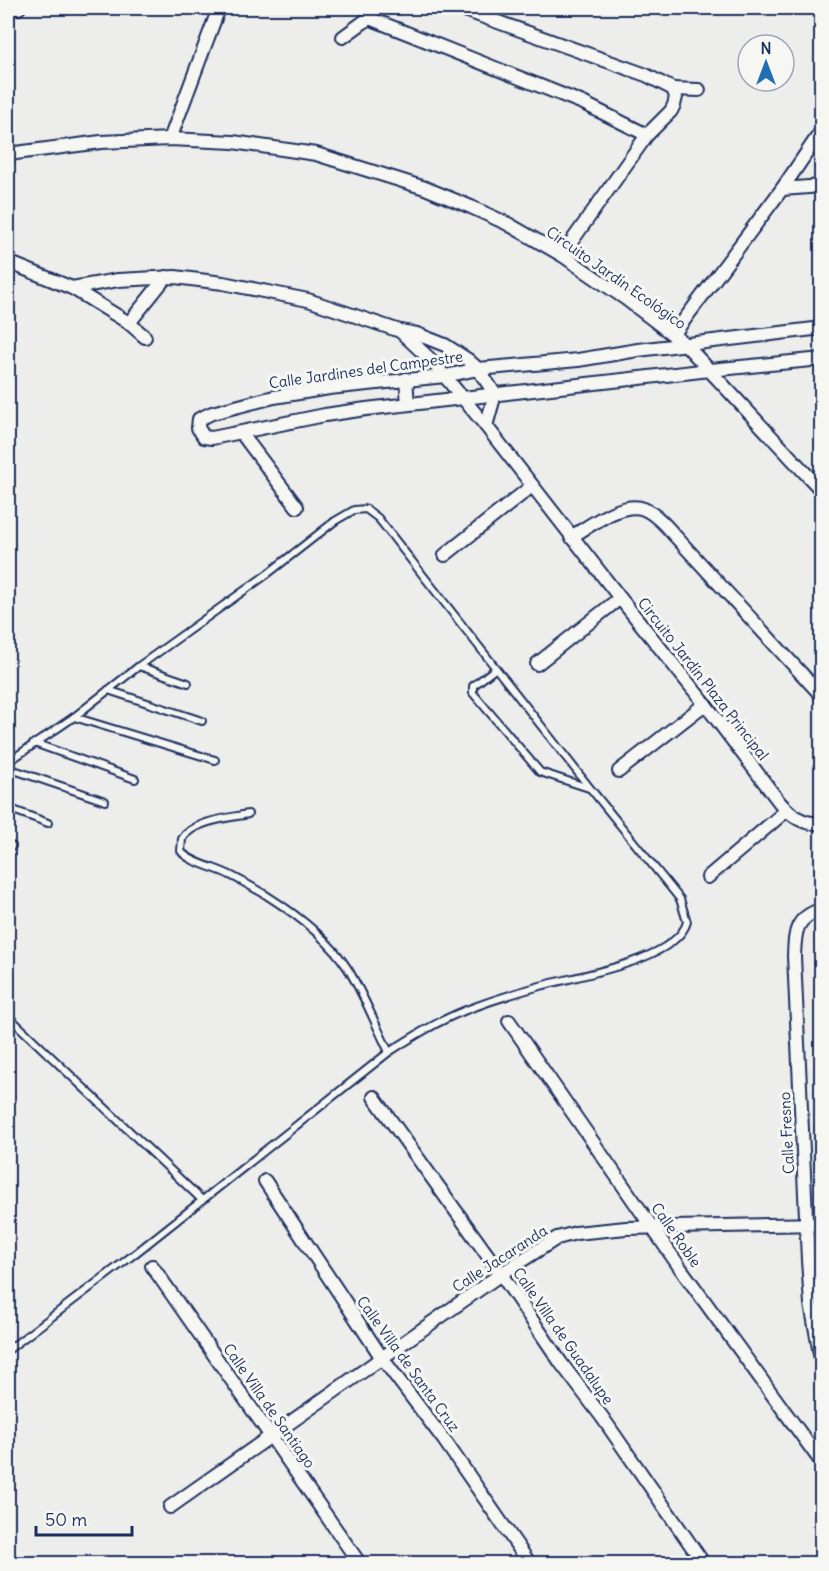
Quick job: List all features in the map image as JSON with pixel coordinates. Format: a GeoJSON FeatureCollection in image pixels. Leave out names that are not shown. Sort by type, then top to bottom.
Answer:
{"type":"FeatureCollection","features":[{"type":"Feature","properties":{"kind":"street"},"geometry":{"type":"LineString","coordinates":[[8,9],[19,8]]}},
{"type":"Feature","properties":{"kind":"street"},"geometry":{"type":"LineString","coordinates":[[170,139],[219,8]]}},
{"type":"Feature","properties":{"kind":"street"},"geometry":{"type":"LineString","coordinates":[[459,8],[646,75],[673,89],[699,90]]}},
{"type":"Feature","properties":{"kind":"street"},"geometry":{"type":"LineString","coordinates":[[344,37],[369,13],[583,103],[647,135]]}},
{"type":"Feature","properties":{"kind":"street"},"geometry":{"type":"LineString","coordinates":[[562,255],[647,135],[671,111],[676,101],[673,89]]}},
{"type":"Feature","properties":{"kind":"street"},"geometry":{"type":"LineString","coordinates":[[673,335],[782,189],[822,130]]}},
{"type":"Feature","properties":{"kind":"street","name":"Circuito Jardín Ecológico"},"geometry":{"type":"LineString","coordinates":[[8,154],[101,142],[170,139],[233,142],[316,154],[425,188],[471,207],[508,224],[562,255],[685,344],[822,491]]}},
{"type":"Feature","properties":{"kind":"street"},"geometry":{"type":"LineString","coordinates":[[782,189],[822,186]]}},
{"type":"Feature","properties":{"kind":"street"},"geometry":{"type":"LineString","coordinates":[[8,262],[72,288],[129,323],[145,337]]}},
{"type":"Feature","properties":{"kind":"street"},"geometry":{"type":"LineString","coordinates":[[72,288],[103,281],[166,277],[223,284],[308,300],[417,334],[445,345],[478,369],[495,394],[486,426]]}},
{"type":"Feature","properties":{"kind":"street"},"geometry":{"type":"LineString","coordinates":[[129,323],[166,277]]}},
{"type":"Feature","properties":{"kind":"street","name":"Calle Jardines del Campestre"},"geometry":{"type":"LineString","coordinates":[[822,328],[685,344],[579,360],[478,369],[445,376],[329,388],[274,397],[202,416],[198,421],[200,433],[207,438],[242,434],[325,415],[408,404],[710,370],[822,360]]}},
{"type":"Feature","properties":{"kind":"street","name":"Circuito Jardín Plaza Principal"},"geometry":{"type":"LineString","coordinates":[[400,330],[445,376],[486,426],[787,810],[805,822],[822,824]]}},
{"type":"Feature","properties":{"kind":"street"},"geometry":{"type":"LineString","coordinates":[[406,379],[408,404]]}},
{"type":"Feature","properties":{"kind":"street"},"geometry":{"type":"LineString","coordinates":[[242,434],[297,507]]}},
{"type":"Feature","properties":{"kind":"street"},"geometry":{"type":"LineString","coordinates":[[445,555],[532,486]]}},
{"type":"Feature","properties":{"kind":"street"},"geometry":{"type":"LineString","coordinates":[[571,537],[625,508],[638,507],[652,513],[822,696]]}},
{"type":"Feature","properties":{"kind":"street"},"geometry":{"type":"LineString","coordinates":[[537,664],[620,598]]}},
{"type":"Feature","properties":{"kind":"street"},"geometry":{"type":"LineString","coordinates":[[619,771],[705,704]]}},
{"type":"Feature","properties":{"kind":"street"},"geometry":{"type":"LineString","coordinates":[[708,877],[787,810]]}},
{"type":"Feature","properties":{"kind":"street","name":"Calle Fresno"},"geometry":{"type":"LineString","coordinates":[[820,910],[806,916],[798,924],[795,934],[795,984],[811,1304],[822,1365]]}},
{"type":"Feature","properties":{"kind":"street","name":"Calle Roble"},"geometry":{"type":"LineString","coordinates":[[509,1021],[653,1228],[822,1463]]}},
{"type":"Feature","properties":{"kind":"street","name":"Calle Villa de Guadalupe"},"geometry":{"type":"LineString","coordinates":[[374,1097],[704,1563]]}},
{"type":"Feature","properties":{"kind":"street","name":"Calle Villa de Santa Cruz"},"geometry":{"type":"LineString","coordinates":[[265,1181],[382,1358],[444,1440],[530,1563]]}},
{"type":"Feature","properties":{"kind":"street","name":"Calle Jacaranda"},"geometry":{"type":"LineString","coordinates":[[170,1507],[501,1274],[557,1238],[596,1230],[822,1224]]}},
{"type":"Feature","properties":{"kind":"street","name":"Calle Villa de Santiago"},"geometry":{"type":"LineString","coordinates":[[152,1266],[360,1563]]}},
{"type":"Feature","properties":{"kind":"lane"},"geometry":{"type":"LineString","coordinates":[[8,762],[74,717],[138,666],[266,575],[335,521],[350,511],[366,509],[378,518],[495,669],[680,899],[687,922],[680,936],[655,953],[635,961],[523,991],[463,1011],[426,1029],[389,1052],[8,1350]]}},
{"type":"Feature","properties":{"kind":"lane"},"geometry":{"type":"LineString","coordinates":[[138,666],[188,683]]}},
{"type":"Feature","properties":{"kind":"lane"},"geometry":{"type":"LineString","coordinates":[[495,669],[473,686],[473,693],[540,772],[590,788]]}},
{"type":"Feature","properties":{"kind":"lane"},"geometry":{"type":"LineString","coordinates":[[108,690],[202,721]]}},
{"type":"Feature","properties":{"kind":"lane"},"geometry":{"type":"LineString","coordinates":[[74,717],[215,760]]}},
{"type":"Feature","properties":{"kind":"lane"},"geometry":{"type":"LineString","coordinates":[[34,743],[135,779]]}},
{"type":"Feature","properties":{"kind":"lane"},"geometry":{"type":"LineString","coordinates":[[8,768],[105,801]]}},
{"type":"Feature","properties":{"kind":"lane"},"geometry":{"type":"LineString","coordinates":[[8,808],[48,823]]}},
{"type":"Feature","properties":{"kind":"lane"},"geometry":{"type":"LineString","coordinates":[[248,814],[215,821],[187,832],[181,842],[183,854],[232,876],[269,897],[302,920],[318,935],[348,970],[389,1052]]}},
{"type":"Feature","properties":{"kind":"lane"},"geometry":{"type":"LineString","coordinates":[[8,1016],[201,1199]]}}]}
